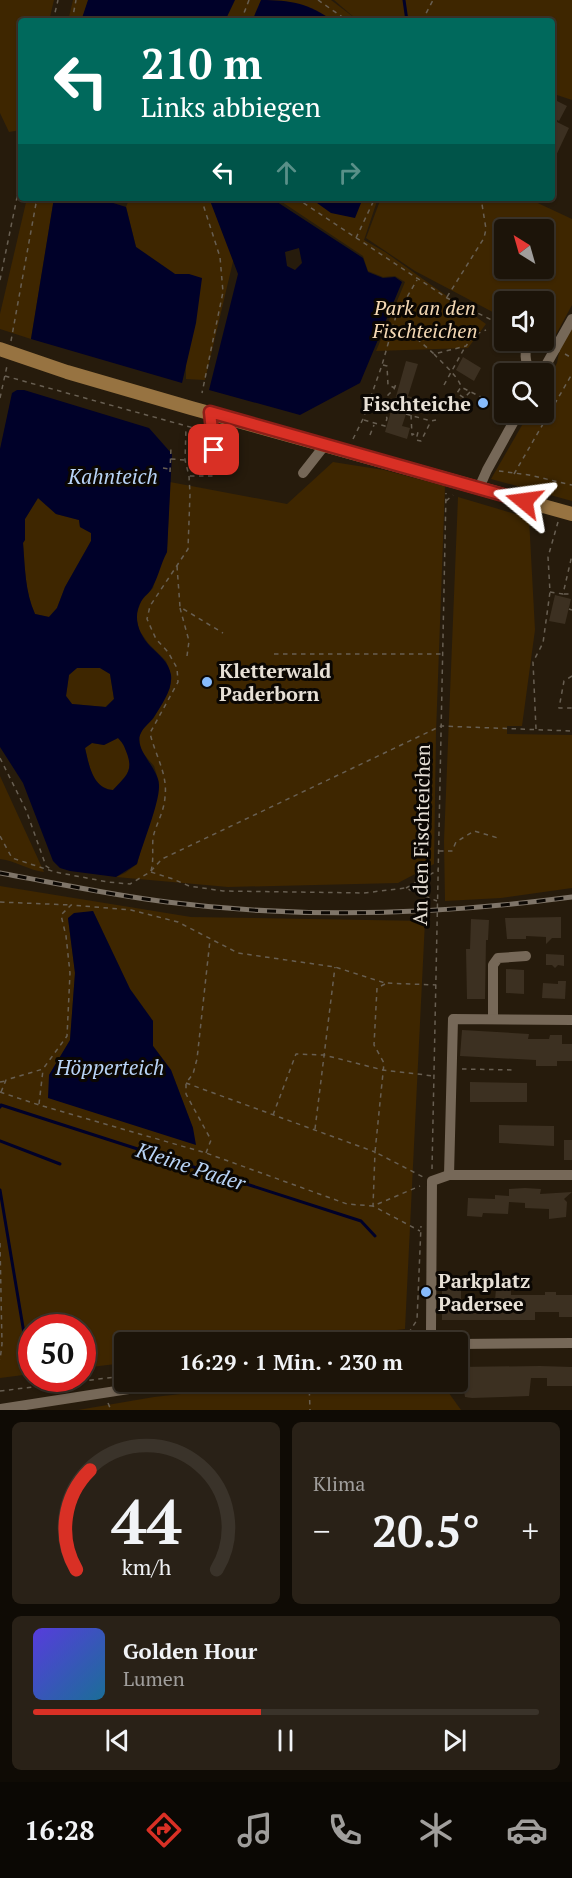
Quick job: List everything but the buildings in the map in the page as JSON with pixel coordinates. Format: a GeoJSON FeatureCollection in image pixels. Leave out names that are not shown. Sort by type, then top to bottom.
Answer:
{"type":"FeatureCollection","features":[{"type":"Feature","properties":{"kind":"main road"},"geometry":{"type":"LineString","coordinates":[[6,346],[67,372],[572,514]]}},
{"type":"Feature","properties":{"kind":"main road"},"geometry":{"type":"LineString","coordinates":[[4,361],[60,373],[67,372]]}},
{"type":"Feature","properties":{"kind":"street"},"geometry":{"type":"LineString","coordinates":[[547,363],[572,319]]}},
{"type":"Feature","properties":{"kind":"street"},"geometry":{"type":"LineString","coordinates":[[210,412],[214,450]]}},
{"type":"Feature","properties":{"kind":"street"},"geometry":{"type":"LineString","coordinates":[[479,488],[513,423]]}},
{"type":"Feature","properties":{"kind":"street"},"geometry":{"type":"LineString","coordinates":[[303,472],[325,445]]}},
{"type":"Feature","properties":{"kind":"street"},"geometry":{"type":"LineString","coordinates":[[493,1019],[493,965],[498,958],[526,956]]}},
{"type":"Feature","properties":{"kind":"street"},"geometry":{"type":"LineString","coordinates":[[449,1175],[453,1018],[572,1020]]}},
{"type":"Feature","properties":{"kind":"street"},"geometry":{"type":"LineString","coordinates":[[431,1332],[432,1181],[449,1175],[572,1175]]}},
{"type":"Feature","properties":{"kind":"street"},"geometry":{"type":"LineString","coordinates":[[468,1344],[572,1343]]}},
{"type":"Feature","properties":{"kind":"street"},"geometry":{"type":"LineString","coordinates":[[1,1408],[114,1391]]}},
{"type":"Feature","properties":{"kind":"path"},"geometry":{"type":"LineString","coordinates":[[54,18],[58,0]]}},
{"type":"Feature","properties":{"kind":"path"},"geometry":{"type":"LineString","coordinates":[[73,18],[76,0]]}},
{"type":"Feature","properties":{"kind":"path"},"geometry":{"type":"LineString","coordinates":[[242,18],[249,0]]}},
{"type":"Feature","properties":{"kind":"path"},"geometry":{"type":"LineString","coordinates":[[318,0],[344,18]]}},
{"type":"Feature","properties":{"kind":"path"},"geometry":{"type":"LineString","coordinates":[[424,18],[433,0]]}},
{"type":"Feature","properties":{"kind":"path"},"geometry":{"type":"LineString","coordinates":[[0,280],[18,193]]}},
{"type":"Feature","properties":{"kind":"path"},"geometry":{"type":"LineString","coordinates":[[6,346],[36,201]]}},
{"type":"Feature","properties":{"kind":"path"},"geometry":{"type":"LineString","coordinates":[[202,201],[220,257],[223,292],[202,393]]}},
{"type":"Feature","properties":{"kind":"path"},"geometry":{"type":"LineString","coordinates":[[300,201],[447,298],[494,321]]}},
{"type":"Feature","properties":{"kind":"path"},"geometry":{"type":"LineString","coordinates":[[356,238],[374,201]]}},
{"type":"Feature","properties":{"kind":"path"},"geometry":{"type":"LineString","coordinates":[[447,298],[484,238],[486,229],[481,201]]}},
{"type":"Feature","properties":{"kind":"path"},"geometry":{"type":"LineString","coordinates":[[352,444],[382,365],[396,316],[417,279]]}},
{"type":"Feature","properties":{"kind":"path"},"geometry":{"type":"LineString","coordinates":[[392,329],[414,336],[451,373],[458,377],[461,387],[481,397]]}},
{"type":"Feature","properties":{"kind":"path"},"geometry":{"type":"LineString","coordinates":[[444,385],[474,335],[486,330]]}},
{"type":"Feature","properties":{"kind":"path"},"geometry":{"type":"LineString","coordinates":[[434,354],[466,346]]}},
{"type":"Feature","properties":{"kind":"path"},"geometry":{"type":"LineString","coordinates":[[0,398],[5,376],[4,361]]}},
{"type":"Feature","properties":{"kind":"path"},"geometry":{"type":"LineString","coordinates":[[382,365],[387,366],[388,386],[394,388]]}},
{"type":"Feature","properties":{"kind":"path"},"geometry":{"type":"LineString","coordinates":[[514,474],[572,374]]}},
{"type":"Feature","properties":{"kind":"path"},"geometry":{"type":"LineString","coordinates":[[5,376],[182,427],[207,431]]}},
{"type":"Feature","properties":{"kind":"path"},"geometry":{"type":"LineString","coordinates":[[363,419],[385,426],[387,418],[383,410],[388,395],[396,384]]}},
{"type":"Feature","properties":{"kind":"path"},"geometry":{"type":"LineString","coordinates":[[461,387],[457,393],[464,398],[471,392]]}},
{"type":"Feature","properties":{"kind":"path"},"geometry":{"type":"LineString","coordinates":[[406,414],[431,422],[436,420]]}},
{"type":"Feature","properties":{"kind":"path"},"geometry":{"type":"LineString","coordinates":[[411,415],[412,435],[418,432],[416,440],[422,441],[431,422]]}},
{"type":"Feature","properties":{"kind":"path"},"geometry":{"type":"LineString","coordinates":[[182,427],[185,416]]}},
{"type":"Feature","properties":{"kind":"path"},"geometry":{"type":"LineString","coordinates":[[370,435],[375,423]]}},
{"type":"Feature","properties":{"kind":"path"},"geometry":{"type":"LineString","coordinates":[[150,872],[153,862],[153,837],[162,815],[166,795],[164,771],[154,751],[150,733],[178,682],[177,669],[168,652],[156,639],[147,619],[150,606],[188,549],[189,476],[185,460],[186,428]]}},
{"type":"Feature","properties":{"kind":"path"},"geometry":{"type":"LineString","coordinates":[[163,468],[170,470],[171,447]]}},
{"type":"Feature","properties":{"kind":"path"},"geometry":{"type":"LineString","coordinates":[[171,459],[185,460]]}},
{"type":"Feature","properties":{"kind":"path"},"geometry":{"type":"LineString","coordinates":[[487,470],[529,475],[572,485]]}},
{"type":"Feature","properties":{"kind":"path"},"geometry":{"type":"LineString","coordinates":[[189,476],[213,476]]}},
{"type":"Feature","properties":{"kind":"path","name":"An den Fischteichen"},"geometry":{"type":"LineString","coordinates":[[432,1181],[447,489]]}},
{"type":"Feature","properties":{"kind":"path"},"geometry":{"type":"LineString","coordinates":[[445,502],[456,493]]}},
{"type":"Feature","properties":{"kind":"path"},"geometry":{"type":"LineString","coordinates":[[537,730],[533,662],[543,642],[550,592],[548,557],[558,521]]}},
{"type":"Feature","properties":{"kind":"path"},"geometry":{"type":"LineString","coordinates":[[563,594],[572,555]]}},
{"type":"Feature","properties":{"kind":"path"},"geometry":{"type":"LineString","coordinates":[[177,565],[180,607],[189,640],[187,656]]}},
{"type":"Feature","properties":{"kind":"path"},"geometry":{"type":"LineString","coordinates":[[550,592],[572,594]]}},
{"type":"Feature","properties":{"kind":"path"},"geometry":{"type":"LineString","coordinates":[[568,594],[570,599]]}},
{"type":"Feature","properties":{"kind":"path"},"geometry":{"type":"LineString","coordinates":[[180,607],[223,633]]}},
{"type":"Feature","properties":{"kind":"path"},"geometry":{"type":"LineString","coordinates":[[274,654],[444,654]]}},
{"type":"Feature","properties":{"kind":"path"},"geometry":{"type":"LineString","coordinates":[[572,676],[564,681],[559,708],[572,708]]}},
{"type":"Feature","properties":{"kind":"path"},"geometry":{"type":"LineString","coordinates":[[0,836],[12,858],[54,872],[129,884],[150,872],[162,860],[441,726],[572,731]]}},
{"type":"Feature","properties":{"kind":"path"},"geometry":{"type":"LineString","coordinates":[[0,758],[26,810],[46,866],[54,872]]}},
{"type":"Feature","properties":{"kind":"path"},"geometry":{"type":"LineString","coordinates":[[438,851],[452,851],[456,842],[474,831],[498,838]]}},
{"type":"Feature","properties":{"kind":"path"},"geometry":{"type":"LineString","coordinates":[[150,872],[189,886],[223,891],[364,893],[405,888],[424,880],[438,870]]}},
{"type":"Feature","properties":{"kind":"path"},"geometry":{"type":"LineString","coordinates":[[405,888],[437,901]]}},
{"type":"Feature","properties":{"kind":"path"},"geometry":{"type":"LineString","coordinates":[[0,902],[131,910],[178,922],[238,953],[335,967],[385,983],[436,985]]}},
{"type":"Feature","properties":{"kind":"path"},"geometry":{"type":"LineString","coordinates":[[39,1105],[43,1069],[66,1036],[70,973],[61,915],[70,905]]}},
{"type":"Feature","properties":{"kind":"path"},"geometry":{"type":"LineString","coordinates":[[206,1154],[211,1140],[186,1094],[186,1083],[197,1059],[210,940]]}},
{"type":"Feature","properties":{"kind":"path"},"geometry":{"type":"LineString","coordinates":[[315,1130],[335,967]]}},
{"type":"Feature","properties":{"kind":"path"},"geometry":{"type":"LineString","coordinates":[[373,1206],[375,1152],[384,1063],[374,1045],[377,988],[385,983]]}},
{"type":"Feature","properties":{"kind":"path"},"geometry":{"type":"LineString","coordinates":[[273,1115],[296,1054],[324,1055],[383,1070],[435,1076]]}},
{"type":"Feature","properties":{"kind":"path"},"geometry":{"type":"LineString","coordinates":[[0,1082],[43,1069]]}},
{"type":"Feature","properties":{"kind":"path"},"geometry":{"type":"LineString","coordinates":[[452,1069],[516,1070]]}},
{"type":"Feature","properties":{"kind":"path"},"geometry":{"type":"LineString","coordinates":[[6,1080],[1,1092],[206,1154],[346,1204],[373,1206],[420,1231]]}},
{"type":"Feature","properties":{"kind":"path"},"geometry":{"type":"LineString","coordinates":[[186,1083],[375,1152],[432,1181]]}},
{"type":"Feature","properties":{"kind":"path"},"geometry":{"type":"LineString","coordinates":[[373,1206],[432,1181]]}},
{"type":"Feature","properties":{"kind":"path"},"geometry":{"type":"LineString","coordinates":[[0,1243],[0,1360]]}},
{"type":"Feature","properties":{"kind":"path"},"geometry":{"type":"LineString","coordinates":[[0,1391],[114,1377]]}},
{"type":"Feature","properties":{"kind":"path"},"geometry":{"type":"LineString","coordinates":[[309,1392],[310,1410]]}},
{"type":"Feature","properties":{"kind":"path"},"geometry":{"type":"LineString","coordinates":[[108,1402],[111,1410]]}},
{"type":"Feature","properties":{"kind":"green space"},"geometry":{"type":"Polygon","coordinates":[[[0,0],[54,0],[50,18],[18,18],[18,130],[9,132],[0,113],[0,0]]]}},
{"type":"Feature","properties":{"kind":"green space"},"geometry":{"type":"Polygon","coordinates":[[[73,0],[331,0],[355,18],[69,18],[73,0]]]}},
{"type":"Feature","properties":{"kind":"green space"},"geometry":{"type":"Polygon","coordinates":[[[334,0],[572,0],[572,100],[557,95],[555,99],[555,18],[355,18],[334,0]]]}},
{"type":"Feature","properties":{"kind":"green space"},"geometry":{"type":"Polygon","coordinates":[[[26,201],[54,201],[31,339],[0,329],[0,314],[26,201]]]}},
{"type":"Feature","properties":{"kind":"green space"},"geometry":{"type":"Polygon","coordinates":[[[124,201],[247,201],[205,380],[186,379],[186,274],[175,274],[136,247],[126,207],[128,202],[124,201]]]}},
{"type":"Feature","properties":{"kind":"green space","name":"Park an den Fischteichen"},"geometry":{"type":"Polygon","coordinates":[[[280,201],[377,201],[364,240],[385,252],[486,324],[468,348],[376,351],[405,282],[395,276],[383,277],[368,271],[363,256],[280,201]]]}},
{"type":"Feature","properties":{"kind":"green space"},"geometry":{"type":"Polygon","coordinates":[[[380,201],[533,201],[572,219],[572,305],[554,338],[554,291],[494,291],[494,313],[415,271],[366,238],[380,201]]]}},
{"type":"Feature","properties":{"kind":"green space"},"geometry":{"type":"Polygon","coordinates":[[[572,323],[572,501],[491,479],[523,423],[554,423],[554,368],[561,342],[572,323]]]}},
{"type":"Feature","properties":{"kind":"green space"},"geometry":{"type":"Polygon","coordinates":[[[333,462],[384,470],[445,486],[436,733],[434,864],[398,883],[228,887],[116,877],[137,864],[159,782],[154,766],[141,751],[139,737],[145,725],[153,719],[170,688],[171,675],[166,661],[139,630],[136,616],[141,601],[153,588],[159,566],[167,552],[170,482],[287,504],[333,462]]]}},
{"type":"Feature","properties":{"kind":"green space"},"geometry":{"type":"Polygon","coordinates":[[[458,497],[529,518],[535,630],[522,726],[507,726],[507,734],[572,735],[572,888],[501,898],[445,901],[444,841],[458,497]]]}},
{"type":"Feature","properties":{"kind":"green space"},"geometry":{"type":"Polygon","coordinates":[[[38,498],[56,514],[79,520],[80,527],[91,533],[91,541],[65,587],[57,608],[49,617],[35,614],[29,597],[25,570],[23,542],[25,519],[38,498]]]}},
{"type":"Feature","properties":{"kind":"green space"},"geometry":{"type":"Polygon","coordinates":[[[77,668],[100,668],[110,674],[114,699],[105,707],[72,704],[66,696],[69,674],[77,668]]]}},
{"type":"Feature","properties":{"kind":"green space"},"geometry":{"type":"Polygon","coordinates":[[[118,738],[128,755],[130,766],[124,778],[113,790],[100,785],[96,780],[85,748],[92,743],[104,745],[118,738]]]}},
{"type":"Feature","properties":{"kind":"green space"},"geometry":{"type":"Polygon","coordinates":[[[0,776],[44,872],[0,859],[0,776]]]}},
{"type":"Feature","properties":{"kind":"green space"},"geometry":{"type":"Polygon","coordinates":[[[0,886],[191,917],[425,921],[405,1329],[379,1332],[114,1332],[114,1364],[96,1366],[96,1314],[18,1314],[18,1376],[0,1378],[0,886]],[[93,911],[68,918],[75,973],[70,1041],[49,1075],[193,1128],[171,1070],[153,1046],[153,1021],[130,989],[93,911]]]}},
{"type":"Feature","properties":{"kind":"green space"},"geometry":{"type":"Polygon","coordinates":[[[198,1392],[448,1392],[461,1410],[78,1410],[198,1392]]]}},
{"type":"Feature","properties":{"kind":"water"},"geometry":{"type":"Polygon","coordinates":[[[88,0],[235,0],[226,18],[82,18],[88,0]]]}},
{"type":"Feature","properties":{"kind":"water"},"geometry":{"type":"Polygon","coordinates":[[[261,0],[307,6],[328,18],[253,18],[261,0]]]}},
{"type":"Feature","properties":{"kind":"water"},"geometry":{"type":"Polygon","coordinates":[[[54,201],[107,201],[126,207],[136,247],[175,274],[189,274],[202,278],[196,323],[182,383],[31,339],[54,201]]]}},
{"type":"Feature","properties":{"kind":"water"},"geometry":{"type":"Polygon","coordinates":[[[210,201],[276,201],[363,258],[368,272],[383,278],[395,277],[402,282],[360,383],[300,415],[209,390],[238,274],[210,201]],[[299,248],[285,252],[287,266],[295,270],[302,263],[299,248]]]}},
{"type":"Feature","properties":{"kind":"water"},"geometry":{"type":"Polygon","coordinates":[[[314,201],[362,201],[355,218],[331,213],[314,201]]]}},
{"type":"Feature","properties":{"kind":"water","name":"Kahnteich"},"geometry":{"type":"Polygon","coordinates":[[[24,390],[149,428],[172,454],[167,552],[152,588],[143,598],[137,612],[142,636],[166,662],[171,675],[166,697],[154,717],[141,732],[139,741],[158,778],[159,792],[137,864],[116,877],[70,871],[60,868],[53,861],[23,783],[0,747],[0,449],[12,393],[24,390]],[[38,498],[25,519],[23,543],[25,570],[29,597],[35,614],[49,617],[57,608],[65,587],[91,541],[91,533],[80,527],[79,520],[56,514],[38,498]],[[77,668],[69,675],[66,696],[72,704],[106,707],[114,699],[110,674],[100,668],[77,668]],[[118,738],[104,745],[92,743],[85,748],[96,781],[106,789],[113,790],[128,772],[128,758],[124,745],[118,738]]]}},
{"type":"Feature","properties":{"kind":"water","name":"Höpperteich"},"geometry":{"type":"Polygon","coordinates":[[[93,911],[130,989],[153,1021],[153,1046],[171,1070],[193,1128],[196,1145],[48,1098],[49,1075],[70,1040],[75,973],[68,918],[74,913],[93,911]]]}},
{"type":"Feature","properties":{"kind":"waterway"},"geometry":{"type":"LineString","coordinates":[[404,0],[407,18]]}},
{"type":"Feature","properties":{"kind":"waterway","name":"Kleine Pader"},"geometry":{"type":"LineString","coordinates":[[0,1107],[1,1105],[361,1221],[375,1236]]}},
{"type":"Feature","properties":{"kind":"waterway"},"geometry":{"type":"LineString","coordinates":[[0,1141],[60,1164]]}},
{"type":"Feature","properties":{"kind":"waterway"},"geometry":{"type":"LineString","coordinates":[[0,1190],[21,1314]]}},
{"type":"Feature","properties":{"kind":"railway"},"geometry":{"type":"LineString","coordinates":[[0,873],[146,899],[268,911],[318,913],[420,911],[572,897]]}},
{"type":"Feature","properties":{"kind":"place","name":"Fischteiche"},"geometry":{"type":"Point","coordinates":[483,403]}},
{"type":"Feature","properties":{"kind":"place","name":"Kletterwald Paderborn"},"geometry":{"type":"Point","coordinates":[207,682]}},
{"type":"Feature","properties":{"kind":"place","name":"Parkplatz Padersee"},"geometry":{"type":"Point","coordinates":[426,1292]}},
{"type":"Feature","properties":{"kind":"route"},"geometry":{"type":"LineString","coordinates":[[214,450],[210,412],[524,501]]}}]}
